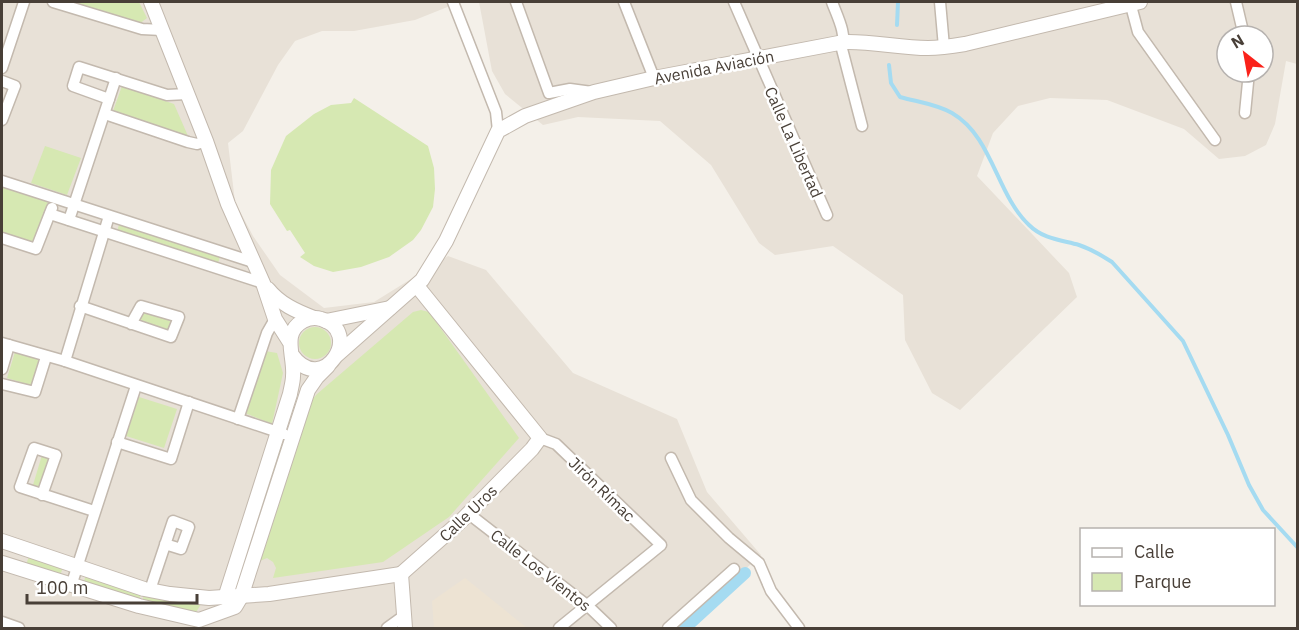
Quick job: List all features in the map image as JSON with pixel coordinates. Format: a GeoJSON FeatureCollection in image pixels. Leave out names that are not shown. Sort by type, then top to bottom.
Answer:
{"type":"FeatureCollection","features":[{"type":"Feature","properties":{"kind":"street"},"geometry":{"type":"LineString","coordinates":[[2,68],[5,44],[24,2]]}},
{"type":"Feature","properties":{"kind":"street"},"geometry":{"type":"LineString","coordinates":[[53,2],[142,29],[162,30]]}},
{"type":"Feature","properties":{"kind":"street"},"geometry":{"type":"LineString","coordinates":[[151,2],[206,141],[228,204],[275,319],[304,367],[320,369],[328,366]]}},
{"type":"Feature","properties":{"kind":"street"},"geometry":{"type":"LineString","coordinates":[[225,598],[285,435],[308,390],[317,377],[338,356],[417,286],[446,241],[498,131],[496,112],[453,2]]}},
{"type":"Feature","properties":{"kind":"street"},"geometry":{"type":"LineString","coordinates":[[516,2],[549,93],[570,89],[594,92]]}},
{"type":"Feature","properties":{"kind":"street"},"geometry":{"type":"LineString","coordinates":[[624,2],[654,78]]}},
{"type":"Feature","properties":{"kind":"street","name":"Calle La Libertad"},"geometry":{"type":"LineString","coordinates":[[734,2],[827,215]]}},
{"type":"Feature","properties":{"kind":"street"},"geometry":{"type":"LineString","coordinates":[[832,2],[844,42],[842,49],[862,126]]}},
{"type":"Feature","properties":{"kind":"street"},"geometry":{"type":"LineString","coordinates":[[940,2],[944,47]]}},
{"type":"Feature","properties":{"kind":"street"},"geometry":{"type":"LineString","coordinates":[[1133,2],[1134,22],[1144,41],[1215,140]]}},
{"type":"Feature","properties":{"kind":"street","name":"Avenida Aviación"},"geometry":{"type":"LineString","coordinates":[[498,131],[525,116],[594,92],[654,78],[844,42],[862,41],[927,48],[965,44],[1102,5],[1133,2]]}},
{"type":"Feature","properties":{"kind":"street"},"geometry":{"type":"LineString","coordinates":[[1236,2],[1241,24]]}},
{"type":"Feature","properties":{"kind":"street"},"geometry":{"type":"LineString","coordinates":[[109,99],[73,86],[79,67],[168,95],[187,94]]}},
{"type":"Feature","properties":{"kind":"street"},"geometry":{"type":"LineString","coordinates":[[69,220],[116,78]]}},
{"type":"Feature","properties":{"kind":"street"},"geometry":{"type":"LineString","coordinates":[[2,81],[15,86],[2,120]]}},
{"type":"Feature","properties":{"kind":"street"},"geometry":{"type":"LineString","coordinates":[[1245,113],[1248,84]]}},
{"type":"Feature","properties":{"kind":"street"},"geometry":{"type":"LineString","coordinates":[[105,114],[188,142],[197,144],[206,141]]}},
{"type":"Feature","properties":{"kind":"street"},"geometry":{"type":"LineString","coordinates":[[2,182],[252,262]]}},
{"type":"Feature","properties":{"kind":"street"},"geometry":{"type":"LineString","coordinates":[[2,238],[36,249],[56,199]]}},
{"type":"Feature","properties":{"kind":"street"},"geometry":{"type":"LineString","coordinates":[[50,214],[262,283],[280,301],[333,326],[340,340],[338,356]]}},
{"type":"Feature","properties":{"kind":"street"},"geometry":{"type":"LineString","coordinates":[[65,361],[109,216]]}},
{"type":"Feature","properties":{"kind":"street"},"geometry":{"type":"LineString","coordinates":[[417,286],[536,444]]}},
{"type":"Feature","properties":{"kind":"street"},"geometry":{"type":"LineString","coordinates":[[81,306],[131,324]]}},
{"type":"Feature","properties":{"kind":"street"},"geometry":{"type":"LineString","coordinates":[[2,564],[197,624],[235,607],[247,578],[285,435],[293,376],[291,348],[295,328],[300,323],[393,308]]}},
{"type":"Feature","properties":{"kind":"street"},"geometry":{"type":"LineString","coordinates":[[238,419],[267,333],[275,319]]}},
{"type":"Feature","properties":{"kind":"street"},"geometry":{"type":"LineString","coordinates":[[2,369],[5,344],[65,361],[285,435]]}},
{"type":"Feature","properties":{"kind":"street"},"geometry":{"type":"LineString","coordinates":[[2,384],[34,392],[46,357]]}},
{"type":"Feature","properties":{"kind":"street"},"geometry":{"type":"LineString","coordinates":[[71,586],[136,386]]}},
{"type":"Feature","properties":{"kind":"street"},"geometry":{"type":"LineString","coordinates":[[117,442],[171,459],[189,402]]}},
{"type":"Feature","properties":{"kind":"street","name":"Calle Uros"},"geometry":{"type":"LineString","coordinates":[[401,574],[469,514],[536,444]]}},
{"type":"Feature","properties":{"kind":"street","name":"Jirón Rímac"},"geometry":{"type":"LineString","coordinates":[[536,444],[556,444],[661,545],[588,606]]}},
{"type":"Feature","properties":{"kind":"street"},"geometry":{"type":"LineString","coordinates":[[42,495],[56,455],[34,448],[20,488],[42,495],[94,511]]}},
{"type":"Feature","properties":{"kind":"street"},"geometry":{"type":"LineString","coordinates":[[671,458],[691,500],[729,538],[759,562],[771,591],[799,628]]}},
{"type":"Feature","properties":{"kind":"street","name":"Calle Los Vientos"},"geometry":{"type":"LineString","coordinates":[[469,514],[588,606],[611,628]]}},
{"type":"Feature","properties":{"kind":"street"},"geometry":{"type":"LineString","coordinates":[[150,590],[165,544],[173,521],[189,527],[181,549],[165,544]]}},
{"type":"Feature","properties":{"kind":"street"},"geometry":{"type":"LineString","coordinates":[[2,541],[150,590],[209,598],[269,594],[401,574],[405,622],[387,628]]}},
{"type":"Feature","properties":{"kind":"street"},"geometry":{"type":"LineString","coordinates":[[2,564],[12,560],[18,547]]}},
{"type":"Feature","properties":{"kind":"street"},"geometry":{"type":"LineString","coordinates":[[668,628],[734,569]]}},
{"type":"Feature","properties":{"kind":"street"},"geometry":{"type":"LineString","coordinates":[[247,578],[252,587],[269,594]]}},
{"type":"Feature","properties":{"kind":"street"},"geometry":{"type":"LineString","coordinates":[[197,624],[209,598]]}},
{"type":"Feature","properties":{"kind":"street"},"geometry":{"type":"LineString","coordinates":[[559,628],[588,606]]}},
{"type":"Feature","properties":{"kind":"street"},"geometry":{"type":"LineString","coordinates":[[2,622],[19,628]]}},
{"type":"Feature","properties":{"kind":"shaded area"},"geometry":{"type":"Polygon","coordinates":[[[2,2],[460,2],[415,20],[354,31],[322,31],[295,41],[278,65],[243,131],[228,143],[235,202],[253,236],[280,275],[324,308],[374,302],[448,256],[486,270],[573,373],[677,419],[707,492],[761,555],[680,628],[2,628],[2,2]]]}},
{"type":"Feature","properties":{"kind":"shaded area"},"geometry":{"type":"Polygon","coordinates":[[[479,2],[1297,2],[1297,64],[1286,61],[1275,124],[1266,145],[1245,156],[1219,159],[1184,129],[1107,100],[1050,98],[1018,106],[993,133],[977,176],[1069,273],[1077,297],[960,410],[932,393],[905,340],[903,295],[833,246],[775,255],[759,243],[711,165],[660,121],[578,117],[543,125],[505,94],[492,71],[479,2]]]}},
{"type":"Feature","properties":{"kind":"shaded area"},"geometry":{"type":"Polygon","coordinates":[[[465,578],[527,628],[434,628],[432,601],[465,578]]]}},
{"type":"Feature","properties":{"kind":"green space"},"geometry":{"type":"Polygon","coordinates":[[[71,2],[139,2],[147,18],[139,24],[71,2]]]}},
{"type":"Feature","properties":{"kind":"green space"},"geometry":{"type":"Polygon","coordinates":[[[122,86],[174,104],[188,136],[113,111],[122,86]]]}},
{"type":"Feature","properties":{"kind":"green space"},"geometry":{"type":"Polygon","coordinates":[[[354,98],[428,146],[434,168],[433,207],[413,240],[389,257],[361,267],[333,272],[314,266],[300,257],[305,253],[290,230],[287,231],[270,204],[271,170],[286,136],[314,114],[331,105],[351,103],[354,98]]]}},
{"type":"Feature","properties":{"kind":"green space"},"geometry":{"type":"Polygon","coordinates":[[[45,146],[81,158],[67,195],[31,183],[45,146]]]}},
{"type":"Feature","properties":{"kind":"green space"},"geometry":{"type":"Polygon","coordinates":[[[2,186],[48,202],[34,242],[29,244],[2,234],[2,186]]]}},
{"type":"Feature","properties":{"kind":"green space"},"geometry":{"type":"Polygon","coordinates":[[[119,225],[220,257],[218,263],[117,231],[119,225]]]}},
{"type":"Feature","properties":{"kind":"green space"},"geometry":{"type":"Polygon","coordinates":[[[421,310],[429,312],[519,438],[449,517],[383,562],[273,578],[276,568],[273,562],[267,558],[260,561],[307,406],[317,394],[413,312],[421,310]]]}},
{"type":"Feature","properties":{"kind":"green space"},"geometry":{"type":"Polygon","coordinates":[[[141,311],[175,319],[170,332],[136,323],[141,311]]]}},
{"type":"Feature","properties":{"kind":"green space"},"geometry":{"type":"Polygon","coordinates":[[[315,327],[326,332],[331,343],[326,354],[315,359],[304,354],[299,343],[304,332],[315,327]]]}},
{"type":"Feature","properties":{"kind":"green space"},"geometry":{"type":"Polygon","coordinates":[[[265,351],[277,353],[283,373],[272,424],[245,413],[265,351]]]}},
{"type":"Feature","properties":{"kind":"green space"},"geometry":{"type":"Polygon","coordinates":[[[15,352],[41,360],[33,386],[7,378],[15,352]]]}},
{"type":"Feature","properties":{"kind":"green space"},"geometry":{"type":"Polygon","coordinates":[[[139,397],[177,409],[164,448],[126,436],[139,397]]]}},
{"type":"Feature","properties":{"kind":"green space"},"geometry":{"type":"Polygon","coordinates":[[[278,446],[283,447],[238,589],[233,587],[278,446]]]}},
{"type":"Feature","properties":{"kind":"green space"},"geometry":{"type":"Polygon","coordinates":[[[42,455],[50,458],[41,487],[33,485],[42,455]]]}},
{"type":"Feature","properties":{"kind":"green space"},"geometry":{"type":"Polygon","coordinates":[[[29,556],[63,567],[60,576],[26,565],[29,556]]]}},
{"type":"Feature","properties":{"kind":"green space"},"geometry":{"type":"Polygon","coordinates":[[[86,575],[142,593],[138,602],[83,584],[86,575]]]}},
{"type":"Feature","properties":{"kind":"green space"},"geometry":{"type":"Polygon","coordinates":[[[144,594],[201,604],[195,614],[142,602],[144,594]]]}},
{"type":"Feature","properties":{"kind":"waterway"},"geometry":{"type":"LineString","coordinates":[[897,25],[898,2]]}},
{"type":"Feature","properties":{"kind":"waterway"},"geometry":{"type":"LineString","coordinates":[[889,65],[891,83],[900,97],[940,107],[966,123],[986,151],[1009,198],[1034,230],[1096,252],[1112,262],[1183,341],[1249,485],[1263,510],[1298,548]]}},
{"type":"Feature","properties":{"kind":"waterway"},"geometry":{"type":"LineString","coordinates":[[685,628],[745,573]]}}]}
